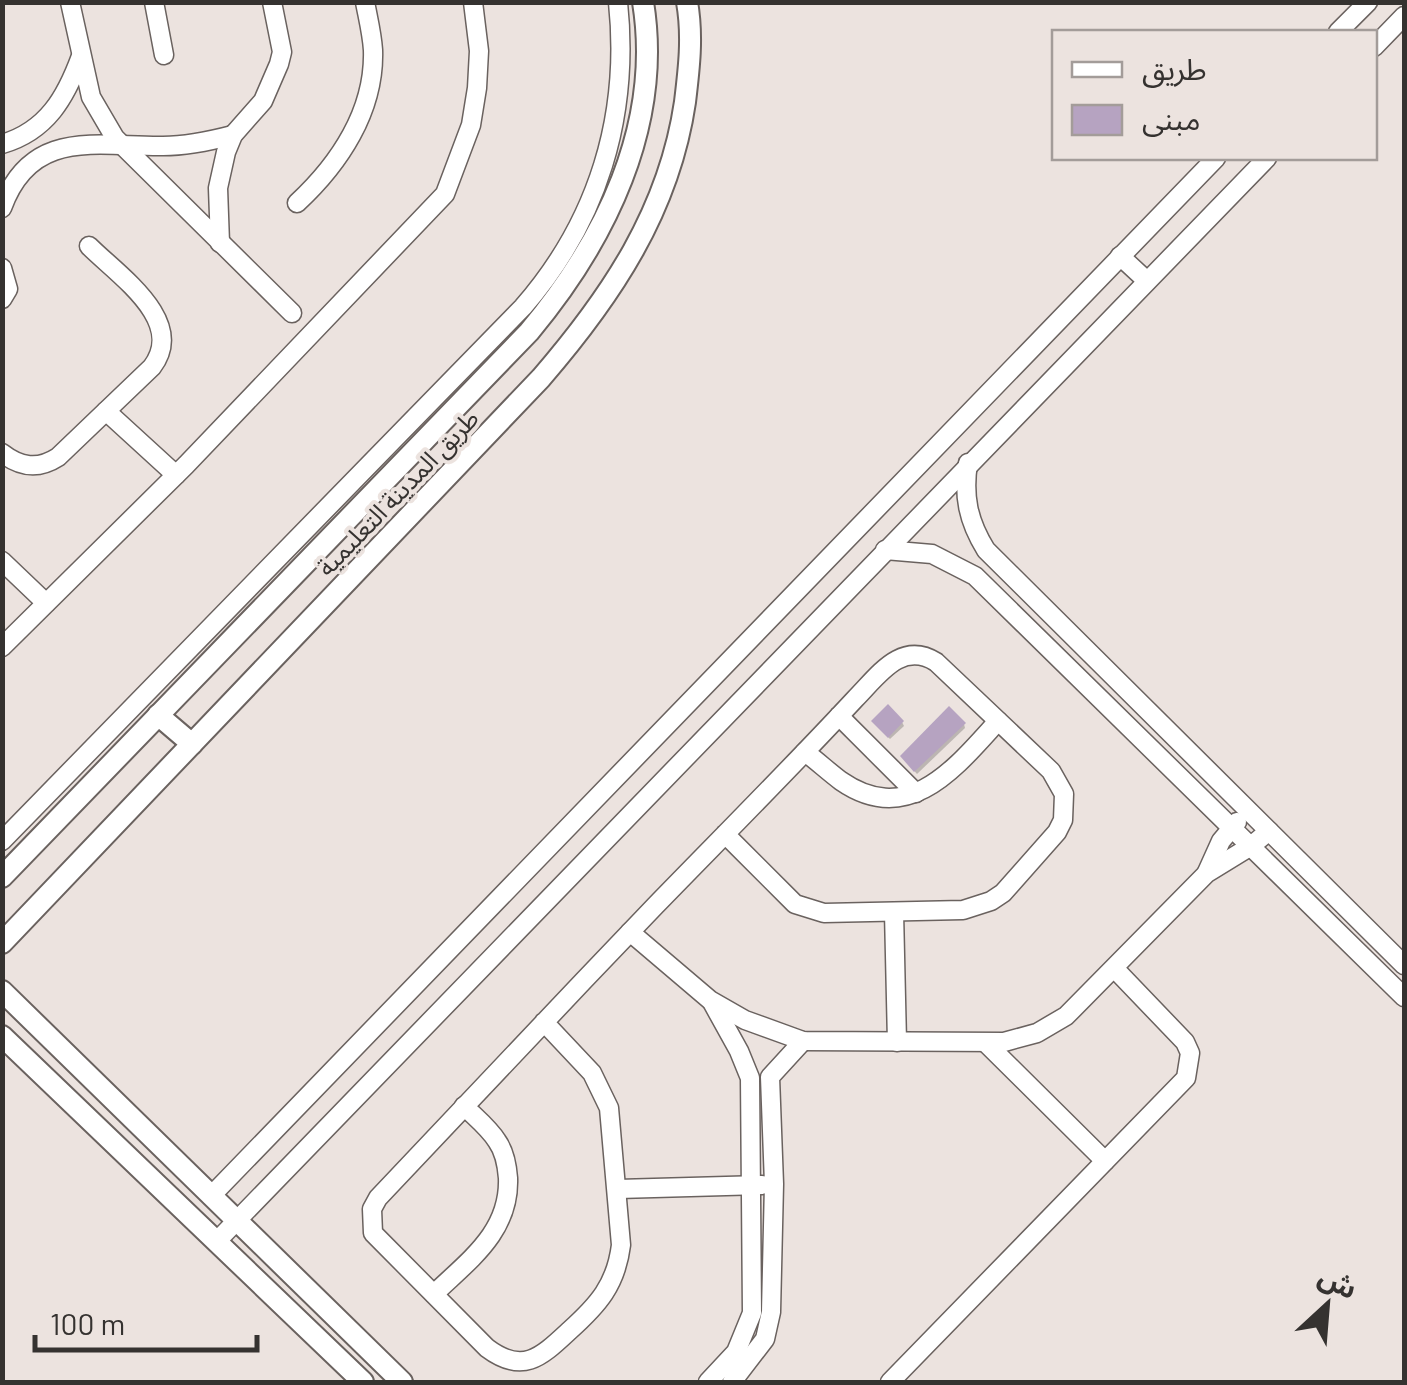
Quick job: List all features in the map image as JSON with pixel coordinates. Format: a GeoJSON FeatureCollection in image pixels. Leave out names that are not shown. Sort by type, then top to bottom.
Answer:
{"type":"FeatureCollection","features":[{"type":"Feature","properties":{"kind":"street"},"geometry":{"type":"LineString","coordinates":[[70,2],[99,114],[120,143],[292,314]]}},
{"type":"Feature","properties":{"kind":"street"},"geometry":{"type":"LineString","coordinates":[[154,2],[164,55]]}},
{"type":"Feature","properties":{"kind":"street"},"geometry":{"type":"LineString","coordinates":[[220,243],[218,188],[233,135],[263,101],[282,52],[272,2]]}},
{"type":"Feature","properties":{"kind":"street"},"geometry":{"type":"LineString","coordinates":[[297,203],[342,153],[361,114],[373,49],[365,2]]}},
{"type":"Feature","properties":{"kind":"street"},"geometry":{"type":"LineString","coordinates":[[2,646],[176,475],[445,194],[471,125],[477,88],[473,2]]}},
{"type":"Feature","properties":{"kind":"street"},"geometry":{"type":"LineString","coordinates":[[2,841],[498,333],[554,268],[591,202],[610,144],[620,68],[618,2]]}},
{"type":"Feature","properties":{"kind":"street","name":"طريق المدينة التعليمية"},"geometry":{"type":"LineString","coordinates":[[2,877],[528,332],[579,267],[599,233],[633,149],[646,68],[647,30],[642,2]]}},
{"type":"Feature","properties":{"kind":"street","name":"طريق المدينة التعليمية"},"geometry":{"type":"LineString","coordinates":[[2,943],[541,378],[585,327],[615,285],[651,217],[677,146],[691,44],[687,2]]}},
{"type":"Feature","properties":{"kind":"street"},"geometry":{"type":"LineString","coordinates":[[1340,30],[1368,2]]}},
{"type":"Feature","properties":{"kind":"street"},"geometry":{"type":"LineString","coordinates":[[1377,44],[1404,16]]}},
{"type":"Feature","properties":{"kind":"street"},"geometry":{"type":"LineString","coordinates":[[2,144],[33,130],[52,113],[67,91],[81,56]]}},
{"type":"Feature","properties":{"kind":"street"},"geometry":{"type":"LineString","coordinates":[[2,208],[20,177],[52,152],[89,142],[188,145],[233,135]]}},
{"type":"Feature","properties":{"kind":"street"},"geometry":{"type":"LineString","coordinates":[[211,1196],[1214,160]]}},
{"type":"Feature","properties":{"kind":"street"},"geometry":{"type":"LineString","coordinates":[[217,1241],[968,462],[1265,160]]}},
{"type":"Feature","properties":{"kind":"street"},"geometry":{"type":"LineString","coordinates":[[2,452],[20,464],[50,462],[158,359],[163,331],[155,314],[90,246]]}},
{"type":"Feature","properties":{"kind":"street"},"geometry":{"type":"LineString","coordinates":[[1120,256],[1148,281]]}},
{"type":"Feature","properties":{"kind":"street"},"geometry":{"type":"LineString","coordinates":[[2,268],[8,289],[2,298]]}},
{"type":"Feature","properties":{"kind":"street"},"geometry":{"type":"LineString","coordinates":[[106,411],[176,475]]}},
{"type":"Feature","properties":{"kind":"street"},"geometry":{"type":"LineString","coordinates":[[968,462],[966,499],[976,534],[986,550],[1404,965]]}},
{"type":"Feature","properties":{"kind":"street"},"geometry":{"type":"LineString","coordinates":[[885,550],[932,554],[975,576],[1404,997]]}},
{"type":"Feature","properties":{"kind":"street"},"geometry":{"type":"LineString","coordinates":[[2,561],[46,603]]}},
{"type":"Feature","properties":{"kind":"street"},"geometry":{"type":"LineString","coordinates":[[544,1022],[580,1058],[602,1090],[613,1127],[621,1245],[618,1267],[601,1302],[542,1356],[528,1361],[500,1357],[434,1294],[373,1233],[372,1209],[464,1106],[544,1022],[630,932],[804,752],[898,657],[918,654],[936,662],[1059,782],[1065,807],[1057,832],[1002,893],[963,910],[824,914],[808,911],[795,904],[725,834]]}},
{"type":"Feature","properties":{"kind":"street"},"geometry":{"type":"LineString","coordinates":[[158,715],[192,744]]}},
{"type":"Feature","properties":{"kind":"street"},"geometry":{"type":"LineString","coordinates":[[839,716],[916,793]]}},
{"type":"Feature","properties":{"kind":"street"},"geometry":{"type":"LineString","coordinates":[[804,752],[860,791],[897,797],[916,793],[944,778],[998,721]]}},
{"type":"Feature","properties":{"kind":"street"},"geometry":{"type":"LineString","coordinates":[[1207,873],[1231,826],[1249,811]]}},
{"type":"Feature","properties":{"kind":"street"},"geometry":{"type":"LineString","coordinates":[[630,932],[710,1000],[746,1020],[803,1041],[986,1044],[1020,1039],[1052,1026],[1080,1006],[1207,873],[1270,831]]}},
{"type":"Feature","properties":{"kind":"street"},"geometry":{"type":"LineString","coordinates":[[894,912],[897,1042]]}},
{"type":"Feature","properties":{"kind":"street"},"geometry":{"type":"LineString","coordinates":[[890,1382],[1186,1078],[1190,1054],[1186,1042],[1115,969]]}},
{"type":"Feature","properties":{"kind":"street"},"geometry":{"type":"LineString","coordinates":[[2,991],[402,1382]]}},
{"type":"Feature","properties":{"kind":"street"},"geometry":{"type":"LineString","coordinates":[[708,1382],[736,1352],[752,1313],[750,1078],[726,1024],[710,1000]]}},
{"type":"Feature","properties":{"kind":"street"},"geometry":{"type":"LineString","coordinates":[[2,1036],[363,1382]]}},
{"type":"Feature","properties":{"kind":"street"},"geometry":{"type":"LineString","coordinates":[[732,1382],[764,1338],[771,1312],[774,1184],[770,1076],[803,1041]]}},
{"type":"Feature","properties":{"kind":"street"},"geometry":{"type":"LineString","coordinates":[[986,1044],[1106,1161]]}},
{"type":"Feature","properties":{"kind":"street"},"geometry":{"type":"LineString","coordinates":[[434,1294],[490,1241],[505,1208],[508,1190],[505,1156],[499,1143],[464,1106]]}},
{"type":"Feature","properties":{"kind":"street"},"geometry":{"type":"LineString","coordinates":[[618,1189],[774,1184]]}},
{"type":"Feature","properties":{"kind":"building"},"geometry":{"type":"Polygon","coordinates":[[[888,704],[904,721],[888,738],[871,721],[888,704]]]}},
{"type":"Feature","properties":{"kind":"building"},"geometry":{"type":"Polygon","coordinates":[[[949,706],[966,723],[914,772],[900,756],[949,706]]]}}]}
